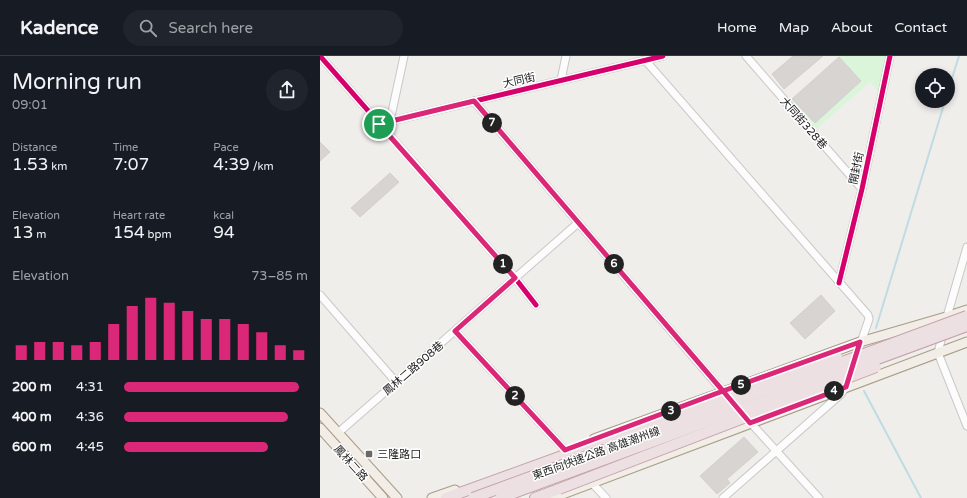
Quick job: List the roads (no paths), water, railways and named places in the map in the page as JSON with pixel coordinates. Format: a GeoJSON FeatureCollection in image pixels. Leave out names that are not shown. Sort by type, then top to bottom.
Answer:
{"type":"FeatureCollection","features":[{"type":"Feature","properties":{"kind":"highway","name":"東西向快速公路 高雄潮州線"},"geometry":{"type":"LineString","coordinates":[[473,498],[946,321],[967,316]]}},
{"type":"Feature","properties":{"kind":"highway"},"geometry":{"type":"LineString","coordinates":[[446,498],[799,370],[946,321]]}},
{"type":"Feature","properties":{"kind":"highway","name":"東西向快速公路 高雄潮州線"},"geometry":{"type":"LineString","coordinates":[[500,498],[967,326]]}},
{"type":"Feature","properties":{"kind":"highway"},"geometry":{"type":"LineString","coordinates":[[536,498],[811,393],[967,331]]}},
{"type":"Feature","properties":{"kind":"main road"},"geometry":{"type":"LineString","coordinates":[[432,498],[860,342],[946,321],[967,310]]}},
{"type":"Feature","properties":{"kind":"main road"},"geometry":{"type":"LineString","coordinates":[[552,498],[967,342]]}},
{"type":"Feature","properties":{"kind":"main road","name":"鳳林二路"},"geometry":{"type":"LineString","coordinates":[[320,413],[397,498]]}},
{"type":"Feature","properties":{"kind":"main road","name":"鳳林二路"},"geometry":{"type":"LineString","coordinates":[[320,428],[383,498]]}},
{"type":"Feature","properties":{"kind":"street"},"geometry":{"type":"LineString","coordinates":[[320,56],[515,278],[536,305]]}},
{"type":"Feature","properties":{"kind":"street"},"geometry":{"type":"LineString","coordinates":[[390,121],[404,56]]}},
{"type":"Feature","properties":{"kind":"street"},"geometry":{"type":"LineString","coordinates":[[561,80],[566,56]]}},
{"type":"Feature","properties":{"kind":"street","name":"大同街"},"geometry":{"type":"LineString","coordinates":[[379,124],[663,56]]}},
{"type":"Feature","properties":{"kind":"street","name":"大同街328巷"},"geometry":{"type":"LineString","coordinates":[[746,56],[862,189]]}},
{"type":"Feature","properties":{"kind":"street","name":"開封街"},"geometry":{"type":"LineString","coordinates":[[839,283],[862,189],[890,56]]}},
{"type":"Feature","properties":{"kind":"street"},"geometry":{"type":"LineString","coordinates":[[645,60],[868,315],[869,319],[846,387],[841,394],[723,498]]}},
{"type":"Feature","properties":{"kind":"street"},"geometry":{"type":"LineString","coordinates":[[474,101],[750,423],[818,498]]}},
{"type":"Feature","properties":{"kind":"street","name":"鳳林二路908巷"},"geometry":{"type":"LineString","coordinates":[[338,433],[578,223]]}},
{"type":"Feature","properties":{"kind":"street"},"geometry":{"type":"LineString","coordinates":[[967,247],[938,353],[967,426]]}},
{"type":"Feature","properties":{"kind":"street"},"geometry":{"type":"LineString","coordinates":[[320,295],[396,382]]}},
{"type":"Feature","properties":{"kind":"street"},"geometry":{"type":"LineString","coordinates":[[455,331],[565,450]]}},
{"type":"Feature","properties":{"kind":"street"},"geometry":{"type":"LineString","coordinates":[[592,483],[606,498]]}},
{"type":"Feature","properties":{"kind":"waterway"},"geometry":{"type":"LineString","coordinates":[[955,69],[959,56]]}},
{"type":"Feature","properties":{"kind":"waterway"},"geometry":{"type":"LineString","coordinates":[[876,328],[943,108]]}},
{"type":"Feature","properties":{"kind":"waterway"},"geometry":{"type":"LineString","coordinates":[[864,391],[921,498]]}},
{"type":"Feature","properties":{"kind":"place","name":"三隆路口"},"geometry":{"type":"Point","coordinates":[369,454]}}]}
